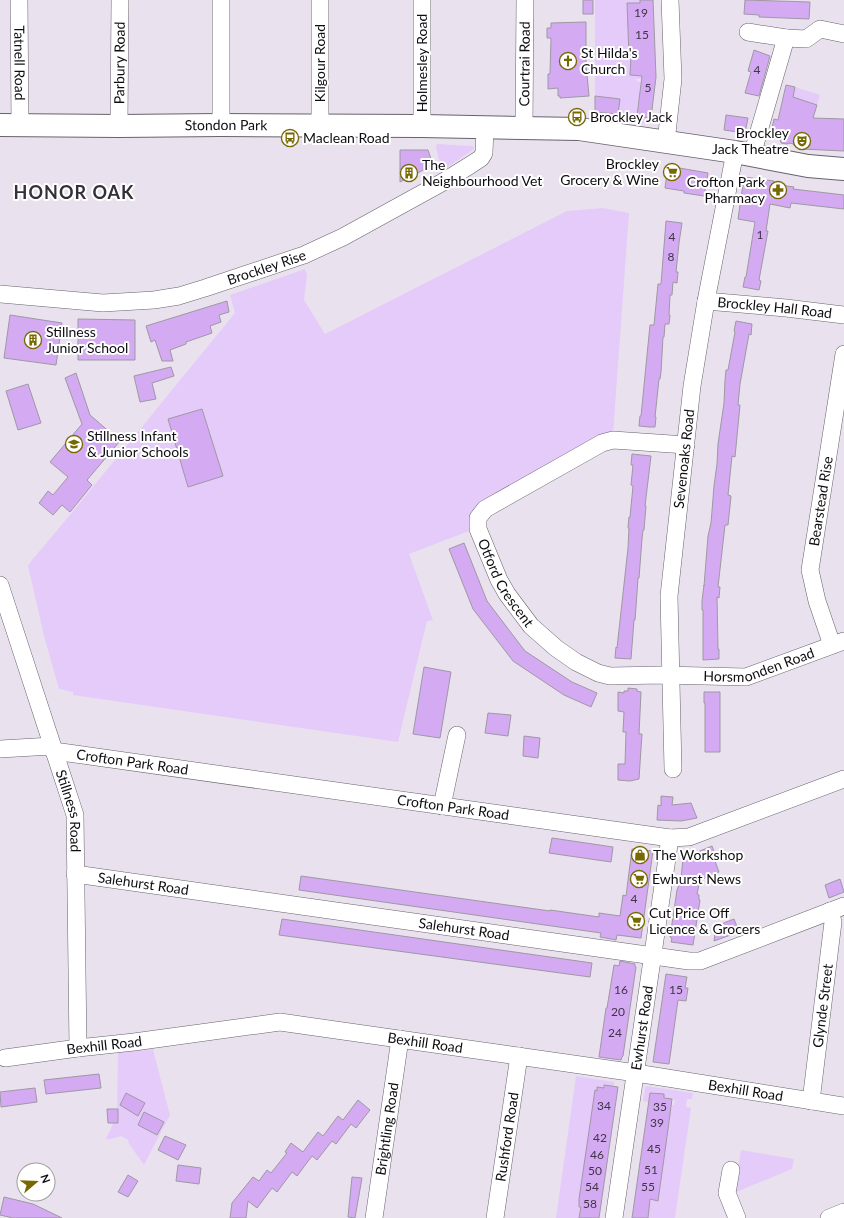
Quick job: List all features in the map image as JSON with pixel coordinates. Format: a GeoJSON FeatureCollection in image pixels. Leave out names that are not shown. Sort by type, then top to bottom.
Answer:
{"type":"FeatureCollection","features":[{"type":"Feature","properties":{"kind":"main road","name":"Stondon Park"},"geometry":{"type":"LineString","coordinates":[[10,125],[422,126],[579,129],[744,154],[808,166],[844,169]]}},
{"type":"Feature","properties":{"kind":"street","name":"Tatnell Road"},"geometry":{"type":"LineString","coordinates":[[10,125],[19,0]]}},
{"type":"Feature","properties":{"kind":"street","name":"Parbury Road"},"geometry":{"type":"LineString","coordinates":[[119,126],[120,0]]}},
{"type":"Feature","properties":{"kind":"street"},"geometry":{"type":"LineString","coordinates":[[221,0],[221,126]]}},
{"type":"Feature","properties":{"kind":"street","name":"Kilgour Road"},"geometry":{"type":"LineString","coordinates":[[320,0],[320,126]]}},
{"type":"Feature","properties":{"kind":"street","name":"Holmesley Road"},"geometry":{"type":"LineString","coordinates":[[422,0],[422,126]]}},
{"type":"Feature","properties":{"kind":"street","name":"Courtrai Road"},"geometry":{"type":"LineString","coordinates":[[524,129],[525,0]]}},
{"type":"Feature","properties":{"kind":"street"},"geometry":{"type":"LineString","coordinates":[[666,142],[673,79],[670,0]]}},
{"type":"Feature","properties":{"kind":"street"},"geometry":{"type":"LineString","coordinates":[[748,32],[786,38],[806,39],[820,29],[844,34]]}},
{"type":"Feature","properties":{"kind":"street","name":"Sevenoaks Road"},"geometry":{"type":"LineString","coordinates":[[673,769],[669,596],[692,386],[706,302],[744,154],[786,38]]}},
{"type":"Feature","properties":{"kind":"street","name":"Brockley Rise"},"geometry":{"type":"LineString","coordinates":[[0,294],[103,303],[154,300],[178,296],[205,288],[304,255],[343,237],[443,182],[481,158],[484,153],[485,128]]}},
{"type":"Feature","properties":{"kind":"street","name":"Brockley Hall Road"},"geometry":{"type":"LineString","coordinates":[[706,302],[786,308],[844,315]]}},
{"type":"Feature","properties":{"kind":"street","name":"Bearstead Rise"},"geometry":{"type":"LineString","coordinates":[[838,643],[817,601],[810,570],[844,354]]}},
{"type":"Feature","properties":{"kind":"street","name":"Otford Crescent"},"geometry":{"type":"LineString","coordinates":[[671,675],[610,676],[598,674],[576,662],[556,648],[531,626],[507,594],[478,529],[478,518],[485,509],[602,443],[613,440],[686,445]]}},
{"type":"Feature","properties":{"kind":"street","name":"Stillness Road"},"geometry":{"type":"LineString","coordinates":[[0,585],[75,815],[78,1048]]}},
{"type":"Feature","properties":{"kind":"street","name":"Horsmonden Road"},"geometry":{"type":"LineString","coordinates":[[671,675],[746,677],[838,643]]}},
{"type":"Feature","properties":{"kind":"street"},"geometry":{"type":"LineString","coordinates":[[442,806],[457,735]]}},
{"type":"Feature","properties":{"kind":"street","name":"Crofton Park Road"},"geometry":{"type":"LineString","coordinates":[[0,749],[53,749],[61,752],[670,838],[689,837],[844,779]]}},
{"type":"Feature","properties":{"kind":"street","name":"Ewhurst Road"},"geometry":{"type":"LineString","coordinates":[[614,1218],[670,838]]}},
{"type":"Feature","properties":{"kind":"street","name":"Salehurst Road"},"geometry":{"type":"LineString","coordinates":[[75,874],[688,961],[700,961],[837,909]]}},
{"type":"Feature","properties":{"kind":"street","name":"Glynde Street"},"geometry":{"type":"LineString","coordinates":[[811,1101],[833,922],[837,909]]}},
{"type":"Feature","properties":{"kind":"street","name":"Bexhill Road"},"geometry":{"type":"LineString","coordinates":[[5,1058],[280,1022],[636,1073],[844,1106]]}},
{"type":"Feature","properties":{"kind":"street","name":"Brightling Road"},"geometry":{"type":"LineString","coordinates":[[374,1218],[400,1039]]}},
{"type":"Feature","properties":{"kind":"street","name":"Rushford Road"},"geometry":{"type":"LineString","coordinates":[[495,1218],[519,1056]]}},
{"type":"Feature","properties":{"kind":"street"},"geometry":{"type":"LineString","coordinates":[[731,1170],[727,1193],[737,1218]]}},
{"type":"Feature","properties":{"kind":"street"},"geometry":{"type":"LineString","coordinates":[[829,1218],[844,1212]]}},
{"type":"Feature","properties":{"kind":"shaded area"},"geometry":{"type":"Polygon","coordinates":[[[595,0],[640,0],[640,3],[628,3],[630,57],[642,57],[642,63],[631,62],[630,74],[643,76],[643,79],[636,79],[637,81],[641,82],[637,116],[647,118],[646,124],[617,120],[620,99],[595,96],[595,0]]]}},
{"type":"Feature","properties":{"kind":"shaded area"},"geometry":{"type":"Polygon","coordinates":[[[795,87],[820,95],[817,105],[806,106],[807,101],[802,100],[802,102],[789,113],[795,87]]]}},
{"type":"Feature","properties":{"kind":"shaded area"},"geometry":{"type":"Polygon","coordinates":[[[437,144],[472,146],[474,149],[445,169],[441,168],[436,147],[437,144]]]}},
{"type":"Feature","properties":{"kind":"shaded area"},"geometry":{"type":"Polygon","coordinates":[[[603,208],[629,213],[613,434],[472,514],[469,523],[469,531],[409,554],[433,620],[427,621],[398,742],[73,695],[73,692],[59,689],[44,636],[28,566],[235,313],[230,295],[305,269],[307,275],[304,300],[325,334],[567,211],[603,208]]]}},
{"type":"Feature","properties":{"kind":"shaded area"},"geometry":{"type":"Polygon","coordinates":[[[152,1046],[170,1115],[144,1165],[129,1144],[128,1140],[121,1136],[106,1139],[117,1115],[118,1051],[152,1046]]]}},
{"type":"Feature","properties":{"kind":"shaded area"},"geometry":{"type":"Polygon","coordinates":[[[576,1076],[614,1082],[614,1087],[604,1085],[603,1088],[598,1087],[594,1094],[596,1095],[595,1105],[593,1105],[592,1110],[594,1110],[579,1205],[579,1207],[581,1207],[580,1210],[586,1211],[579,1218],[556,1218],[576,1076]]]}},
{"type":"Feature","properties":{"kind":"shaded area"},"geometry":{"type":"Polygon","coordinates":[[[647,1086],[693,1093],[692,1099],[687,1099],[686,1107],[691,1108],[675,1218],[648,1218],[650,1199],[658,1201],[659,1196],[651,1189],[660,1190],[661,1180],[653,1172],[662,1173],[663,1164],[655,1157],[664,1158],[666,1148],[658,1141],[666,1142],[668,1132],[659,1131],[660,1124],[669,1126],[670,1116],[661,1114],[662,1109],[671,1110],[675,1100],[664,1098],[664,1095],[650,1093],[649,1102],[643,1101],[645,1087],[647,1086]]]}},
{"type":"Feature","properties":{"kind":"shaded area"},"geometry":{"type":"Polygon","coordinates":[[[741,1150],[794,1159],[792,1169],[734,1193],[741,1150]]]}},
{"type":"Feature","properties":{"kind":"building"},"geometry":{"type":"Polygon","coordinates":[[[583,0],[593,0],[593,14],[583,14],[583,0]]]}},
{"type":"Feature","properties":{"kind":"building"},"geometry":{"type":"Polygon","coordinates":[[[640,0],[653,0],[656,77],[651,118],[637,116],[642,76],[630,75],[631,57],[629,57],[627,3],[640,3],[640,0]]]}},
{"type":"Feature","properties":{"kind":"building"},"geometry":{"type":"Polygon","coordinates":[[[745,0],[810,2],[809,19],[759,17],[759,15],[744,14],[745,0]]]}},
{"type":"Feature","properties":{"kind":"building","name":"St Hilda's Church"},"geometry":{"type":"Polygon","coordinates":[[[586,22],[586,64],[589,96],[560,98],[560,96],[558,96],[558,88],[548,89],[551,38],[547,38],[547,28],[551,28],[551,23],[586,22]]]}},
{"type":"Feature","properties":{"kind":"building"},"geometry":{"type":"Polygon","coordinates":[[[754,50],[770,56],[759,96],[745,93],[751,72],[748,71],[754,50]]]}},
{"type":"Feature","properties":{"kind":"building"},"geometry":{"type":"Polygon","coordinates":[[[786,85],[795,87],[793,97],[817,105],[813,118],[844,119],[844,151],[802,149],[802,147],[790,143],[781,143],[780,139],[770,136],[774,119],[778,120],[786,85]]]}},
{"type":"Feature","properties":{"kind":"building"},"geometry":{"type":"Polygon","coordinates":[[[595,96],[620,99],[618,114],[595,112],[595,96]]]}},
{"type":"Feature","properties":{"kind":"building"},"geometry":{"type":"Polygon","coordinates":[[[726,115],[748,118],[745,133],[724,130],[726,115]]]}},
{"type":"Feature","properties":{"kind":"building","name":"The Neighbourhood Vet"},"geometry":{"type":"Polygon","coordinates":[[[400,150],[428,150],[433,165],[400,182],[400,150]]]}},
{"type":"Feature","properties":{"kind":"building"},"geometry":{"type":"Polygon","coordinates":[[[668,166],[708,173],[704,196],[665,188],[668,166]]]}},
{"type":"Feature","properties":{"kind":"building"},"geometry":{"type":"Polygon","coordinates":[[[744,177],[774,181],[774,184],[794,187],[793,189],[844,195],[844,209],[791,203],[790,208],[770,204],[766,231],[768,231],[759,280],[761,281],[759,290],[743,287],[755,222],[738,219],[744,177]]]}},
{"type":"Feature","properties":{"kind":"building"},"geometry":{"type":"Polygon","coordinates":[[[666,221],[682,223],[676,272],[678,272],[677,283],[673,282],[672,295],[670,295],[669,324],[665,324],[663,337],[655,427],[639,426],[650,325],[654,325],[658,284],[661,284],[666,221]]]}},
{"type":"Feature","properties":{"kind":"building"},"geometry":{"type":"Polygon","coordinates":[[[227,301],[229,312],[219,315],[221,322],[210,326],[212,333],[186,342],[186,344],[170,350],[173,361],[162,361],[155,340],[151,342],[146,326],[227,301]]]}},
{"type":"Feature","properties":{"kind":"building","name":"Stillness Junior School"},"geometry":{"type":"Polygon","coordinates":[[[10,315],[62,323],[56,365],[4,358],[10,315]]]}},
{"type":"Feature","properties":{"kind":"building"},"geometry":{"type":"Polygon","coordinates":[[[78,319],[135,320],[135,360],[78,360],[78,319]]]}},
{"type":"Feature","properties":{"kind":"building"},"geometry":{"type":"Polygon","coordinates":[[[736,321],[752,324],[751,335],[749,334],[740,384],[738,405],[740,405],[735,457],[732,456],[728,495],[731,496],[728,525],[725,525],[718,587],[720,587],[719,598],[717,597],[719,659],[703,660],[702,601],[708,536],[711,523],[718,444],[724,403],[726,370],[728,370],[736,321]]]}},
{"type":"Feature","properties":{"kind":"building"},"geometry":{"type":"Polygon","coordinates":[[[171,367],[174,376],[152,383],[156,399],[140,402],[134,376],[171,367]]]}},
{"type":"Feature","properties":{"kind":"building"},"geometry":{"type":"Polygon","coordinates":[[[76,373],[90,415],[120,441],[87,480],[92,485],[70,512],[62,505],[53,515],[39,503],[48,491],[53,495],[68,477],[50,462],[82,424],[65,378],[76,373]]]}},
{"type":"Feature","properties":{"kind":"building"},"geometry":{"type":"Polygon","coordinates":[[[28,384],[41,423],[18,430],[6,391],[28,384]]]}},
{"type":"Feature","properties":{"kind":"building"},"geometry":{"type":"Polygon","coordinates":[[[202,409],[223,476],[188,487],[168,419],[202,409]]]}},
{"type":"Feature","properties":{"kind":"building"},"geometry":{"type":"Polygon","coordinates":[[[632,454],[651,456],[631,659],[615,658],[628,548],[628,528],[633,486],[631,485],[633,465],[631,465],[632,454]]]}},
{"type":"Feature","properties":{"kind":"building"},"geometry":{"type":"Polygon","coordinates":[[[464,543],[487,601],[525,651],[572,682],[597,693],[591,707],[564,695],[513,661],[473,609],[449,549],[464,543]]]}},
{"type":"Feature","properties":{"kind":"building"},"geometry":{"type":"Polygon","coordinates":[[[424,667],[451,672],[440,738],[413,734],[424,667]]]}},
{"type":"Feature","properties":{"kind":"building"},"geometry":{"type":"Polygon","coordinates":[[[628,688],[637,689],[637,691],[641,692],[639,734],[642,734],[639,779],[630,781],[618,780],[618,764],[625,764],[626,732],[623,732],[624,712],[618,711],[618,692],[624,693],[624,691],[628,691],[628,688]]]}},
{"type":"Feature","properties":{"kind":"building"},"geometry":{"type":"Polygon","coordinates":[[[704,692],[720,692],[720,752],[705,752],[704,692]]]}},
{"type":"Feature","properties":{"kind":"building"},"geometry":{"type":"Polygon","coordinates":[[[488,713],[511,715],[508,736],[485,733],[488,713]]]}},
{"type":"Feature","properties":{"kind":"building"},"geometry":{"type":"Polygon","coordinates":[[[524,736],[540,738],[538,758],[523,756],[524,736]]]}},
{"type":"Feature","properties":{"kind":"building"},"geometry":{"type":"Polygon","coordinates":[[[661,796],[673,797],[672,805],[691,803],[697,818],[681,821],[657,820],[658,805],[661,806],[661,796]]]}},
{"type":"Feature","properties":{"kind":"building"},"geometry":{"type":"Polygon","coordinates":[[[552,838],[613,847],[611,862],[549,853],[552,838]]]}},
{"type":"Feature","properties":{"kind":"building"},"geometry":{"type":"Polygon","coordinates":[[[712,846],[719,872],[700,880],[697,894],[699,895],[700,900],[693,945],[671,942],[672,938],[670,937],[677,890],[681,879],[683,858],[712,846]]]}},
{"type":"Feature","properties":{"kind":"building"},"geometry":{"type":"Polygon","coordinates":[[[632,849],[653,851],[641,938],[617,935],[616,940],[600,937],[601,933],[299,890],[301,876],[550,911],[599,917],[599,913],[620,916],[623,895],[626,896],[632,849]]]}},
{"type":"Feature","properties":{"kind":"building"},"geometry":{"type":"Polygon","coordinates":[[[840,879],[844,892],[829,898],[825,885],[840,879]]]}},
{"type":"Feature","properties":{"kind":"building"},"geometry":{"type":"Polygon","coordinates":[[[282,919],[592,963],[590,977],[279,935],[282,919]]]}},
{"type":"Feature","properties":{"kind":"building"},"geometry":{"type":"Polygon","coordinates":[[[734,919],[739,932],[714,941],[716,926],[734,919]]]}},
{"type":"Feature","properties":{"kind":"building"},"geometry":{"type":"Polygon","coordinates":[[[620,961],[635,964],[636,967],[623,1056],[621,1060],[599,1057],[614,965],[619,966],[620,961]]]}},
{"type":"Feature","properties":{"kind":"building"},"geometry":{"type":"Polygon","coordinates":[[[666,974],[687,977],[685,988],[688,988],[686,1001],[678,1000],[669,1064],[653,1062],[666,974]]]}},
{"type":"Feature","properties":{"kind":"building"},"geometry":{"type":"Polygon","coordinates":[[[99,1074],[101,1088],[46,1094],[44,1080],[99,1074]]]}},
{"type":"Feature","properties":{"kind":"building"},"geometry":{"type":"Polygon","coordinates":[[[604,1085],[618,1087],[599,1218],[579,1218],[581,1207],[579,1207],[579,1199],[595,1090],[597,1091],[597,1087],[604,1088],[604,1085]]]}},
{"type":"Feature","properties":{"kind":"building"},"geometry":{"type":"Polygon","coordinates":[[[35,1088],[37,1102],[1,1107],[0,1092],[35,1088]]]}},
{"type":"Feature","properties":{"kind":"building"},"geometry":{"type":"Polygon","coordinates":[[[126,1093],[145,1103],[138,1116],[120,1105],[126,1093]]]}},
{"type":"Feature","properties":{"kind":"building"},"geometry":{"type":"Polygon","coordinates":[[[650,1093],[664,1094],[664,1098],[672,1099],[658,1201],[650,1199],[648,1218],[632,1218],[650,1093]]]}},
{"type":"Feature","properties":{"kind":"building"},"geometry":{"type":"Polygon","coordinates":[[[358,1100],[370,1110],[356,1128],[351,1124],[336,1144],[332,1141],[317,1160],[312,1156],[297,1176],[292,1172],[277,1192],[272,1188],[257,1208],[248,1201],[246,1218],[230,1218],[232,1203],[253,1177],[259,1181],[267,1170],[271,1173],[287,1153],[285,1152],[291,1143],[303,1152],[318,1132],[323,1136],[338,1116],[343,1120],[358,1100]]]}},
{"type":"Feature","properties":{"kind":"building"},"geometry":{"type":"Polygon","coordinates":[[[107,1109],[118,1109],[118,1123],[108,1123],[107,1109]]]}},
{"type":"Feature","properties":{"kind":"building"},"geometry":{"type":"Polygon","coordinates":[[[144,1112],[164,1122],[157,1135],[138,1125],[144,1112]]]}},
{"type":"Feature","properties":{"kind":"building"},"geometry":{"type":"Polygon","coordinates":[[[165,1136],[186,1145],[178,1160],[158,1150],[165,1136]]]}},
{"type":"Feature","properties":{"kind":"building"},"geometry":{"type":"Polygon","coordinates":[[[178,1165],[201,1168],[199,1184],[176,1181],[178,1165]]]}},
{"type":"Feature","properties":{"kind":"building"},"geometry":{"type":"Polygon","coordinates":[[[128,1175],[138,1181],[128,1197],[118,1192],[128,1175]]]}},
{"type":"Feature","properties":{"kind":"building"},"geometry":{"type":"Polygon","coordinates":[[[352,1177],[362,1178],[355,1218],[348,1217],[352,1177]]]}},
{"type":"Feature","properties":{"kind":"building"},"geometry":{"type":"Polygon","coordinates":[[[4,1197],[16,1200],[16,1202],[33,1204],[62,1218],[13,1218],[0,1215],[4,1197]]]}},
{"type":"Feature","properties":{"kind":"place","name":"St Hilda's Church"},"geometry":{"type":"Point","coordinates":[568,61]}},
{"type":"Feature","properties":{"kind":"place","name":"Brockley Jack"},"geometry":{"type":"Point","coordinates":[577,117]}},
{"type":"Feature","properties":{"kind":"place","name":"Maclean Road"},"geometry":{"type":"Point","coordinates":[290,138]}},
{"type":"Feature","properties":{"kind":"place","name":"Brockley Jack Theatre"},"geometry":{"type":"Point","coordinates":[802,141]}},
{"type":"Feature","properties":{"kind":"place","name":"Brockley Grocery & Wine"},"geometry":{"type":"Point","coordinates":[672,172]}},
{"type":"Feature","properties":{"kind":"place","name":"The Neighbourhood Vet"},"geometry":{"type":"Point","coordinates":[409,173]}},
{"type":"Feature","properties":{"kind":"place","name":"Crofton Park Pharmacy"},"geometry":{"type":"Point","coordinates":[778,190]}},
{"type":"Feature","properties":{"kind":"place","name":"Stillness Junior School"},"geometry":{"type":"Point","coordinates":[33,340]}},
{"type":"Feature","properties":{"kind":"place","name":"Stillness Infant & Junior Schools"},"geometry":{"type":"Point","coordinates":[74,444]}},
{"type":"Feature","properties":{"kind":"place","name":"The Workshop"},"geometry":{"type":"Point","coordinates":[640,855]}},
{"type":"Feature","properties":{"kind":"place","name":"Ewhurst News"},"geometry":{"type":"Point","coordinates":[639,879]}},
{"type":"Feature","properties":{"kind":"place","name":"Cut Price Off Licence & Grocers"},"geometry":{"type":"Point","coordinates":[636,921]}},
{"type":"Feature","properties":{"kind":"district","name":"HONOR OAK"},"geometry":{"type":"Point","coordinates":[74,193]}}]}
